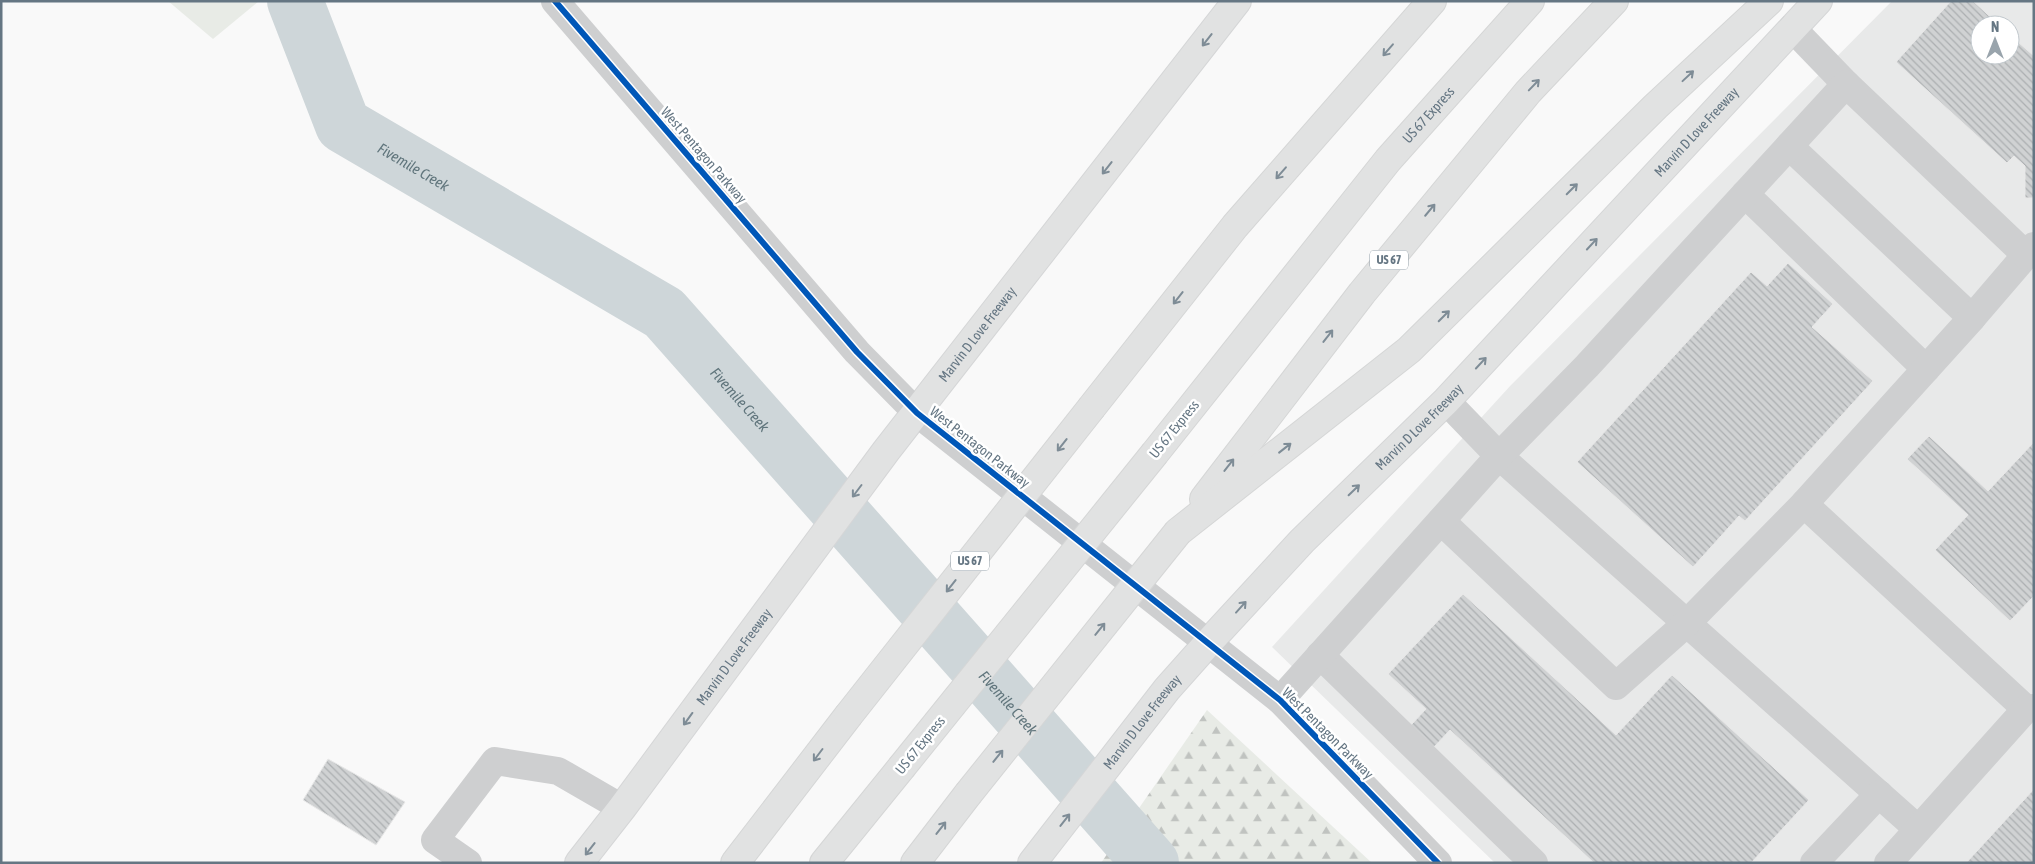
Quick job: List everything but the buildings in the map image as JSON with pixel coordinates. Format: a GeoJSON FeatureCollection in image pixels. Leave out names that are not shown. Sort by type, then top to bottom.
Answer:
{"type":"FeatureCollection","features":[{"type":"Feature","properties":{"kind":"main road","name":"Marvin D Love Freeway"},"geometry":{"type":"LineString","coordinates":[[579,863],[622,808],[886,452],[1237,1]]}},
{"type":"Feature","properties":{"kind":"main road","name":"US 67 Express"},"geometry":{"type":"LineString","coordinates":[[824,863],[1155,453],[1388,160],[1530,1]]}},
{"type":"Feature","properties":{"kind":"main road","name":"US 67"},"geometry":{"type":"LineString","coordinates":[[915,863],[1178,532],[1362,293],[1528,92],[1614,1]]}},
{"type":"Feature","properties":{"kind":"main road"},"geometry":{"type":"LineString","coordinates":[[1178,532],[1409,350],[1656,106],[1769,1]]}},
{"type":"Feature","properties":{"kind":"main road","name":"Marvin D Love Freeway"},"geometry":{"type":"LineString","coordinates":[[1033,861],[1167,690],[1302,540],[1446,401],[1818,1]]}},
{"type":"Feature","properties":{"kind":"main road","name":"US 67"},"geometry":{"type":"LineString","coordinates":[[735,863],[848,716],[1235,226],[1424,7]]}},
{"type":"Feature","properties":{"kind":"street","name":"West Pentagon Parkway"},"geometry":{"type":"LineString","coordinates":[[555,1],[857,352],[917,413],[1280,700],[1438,863]]}},
{"type":"Feature","properties":{"kind":"street"},"geometry":{"type":"LineString","coordinates":[[1441,521],[1616,686],[1687,623],[1804,504],[1972,318],[2030,250],[1846,84],[1792,28]]}},
{"type":"Feature","properties":{"kind":"street"},"geometry":{"type":"LineString","coordinates":[[1280,700],[1499,456],[1587,366],[1846,84]]}},
{"type":"Feature","properties":{"kind":"street"},"geometry":{"type":"LineString","coordinates":[[1789,146],[1972,318]]}},
{"type":"Feature","properties":{"kind":"street"},"geometry":{"type":"LineString","coordinates":[[1745,194],[1926,369]]}},
{"type":"Feature","properties":{"kind":"street"},"geometry":{"type":"LineString","coordinates":[[1446,401],[1499,456],[1918,829]]}},
{"type":"Feature","properties":{"kind":"street"},"geometry":{"type":"LineString","coordinates":[[1804,504],[2030,708],[1888,863]]}},
{"type":"Feature","properties":{"kind":"street"},"geometry":{"type":"LineString","coordinates":[[1320,655],[1534,863]]}},
{"type":"Feature","properties":{"kind":"street"},"geometry":{"type":"LineString","coordinates":[[468,863],[435,840],[495,761],[558,771],[622,808]]}},
{"type":"Feature","properties":{"kind":"street"},"geometry":{"type":"LineString","coordinates":[[1814,863],[1879,794]]}},
{"type":"Feature","properties":{"kind":"shaded area"},"geometry":{"type":"Polygon","coordinates":[[[1892,1],[2034,1],[2034,863],[1495,863],[1272,647],[1511,385],[1892,1]]]}},
{"type":"Feature","properties":{"kind":"green space"},"geometry":{"type":"Polygon","coordinates":[[[168,1],[259,1],[213,39],[168,1]]]}},
{"type":"Feature","properties":{"kind":"green space"},"geometry":{"type":"Polygon","coordinates":[[[1207,710],[1372,863],[1101,863],[1207,710]]]}},
{"type":"Feature","properties":{"kind":"waterway","name":"Fivemile Creek"},"geometry":{"type":"LineString","coordinates":[[295,1],[343,125],[664,313],[1151,863]]}},
{"type":"Feature","properties":{"kind":"cycle path"},"geometry":{"type":"LineString","coordinates":[[555,1],[857,352],[917,413],[1280,700],[1438,863]]}}]}
